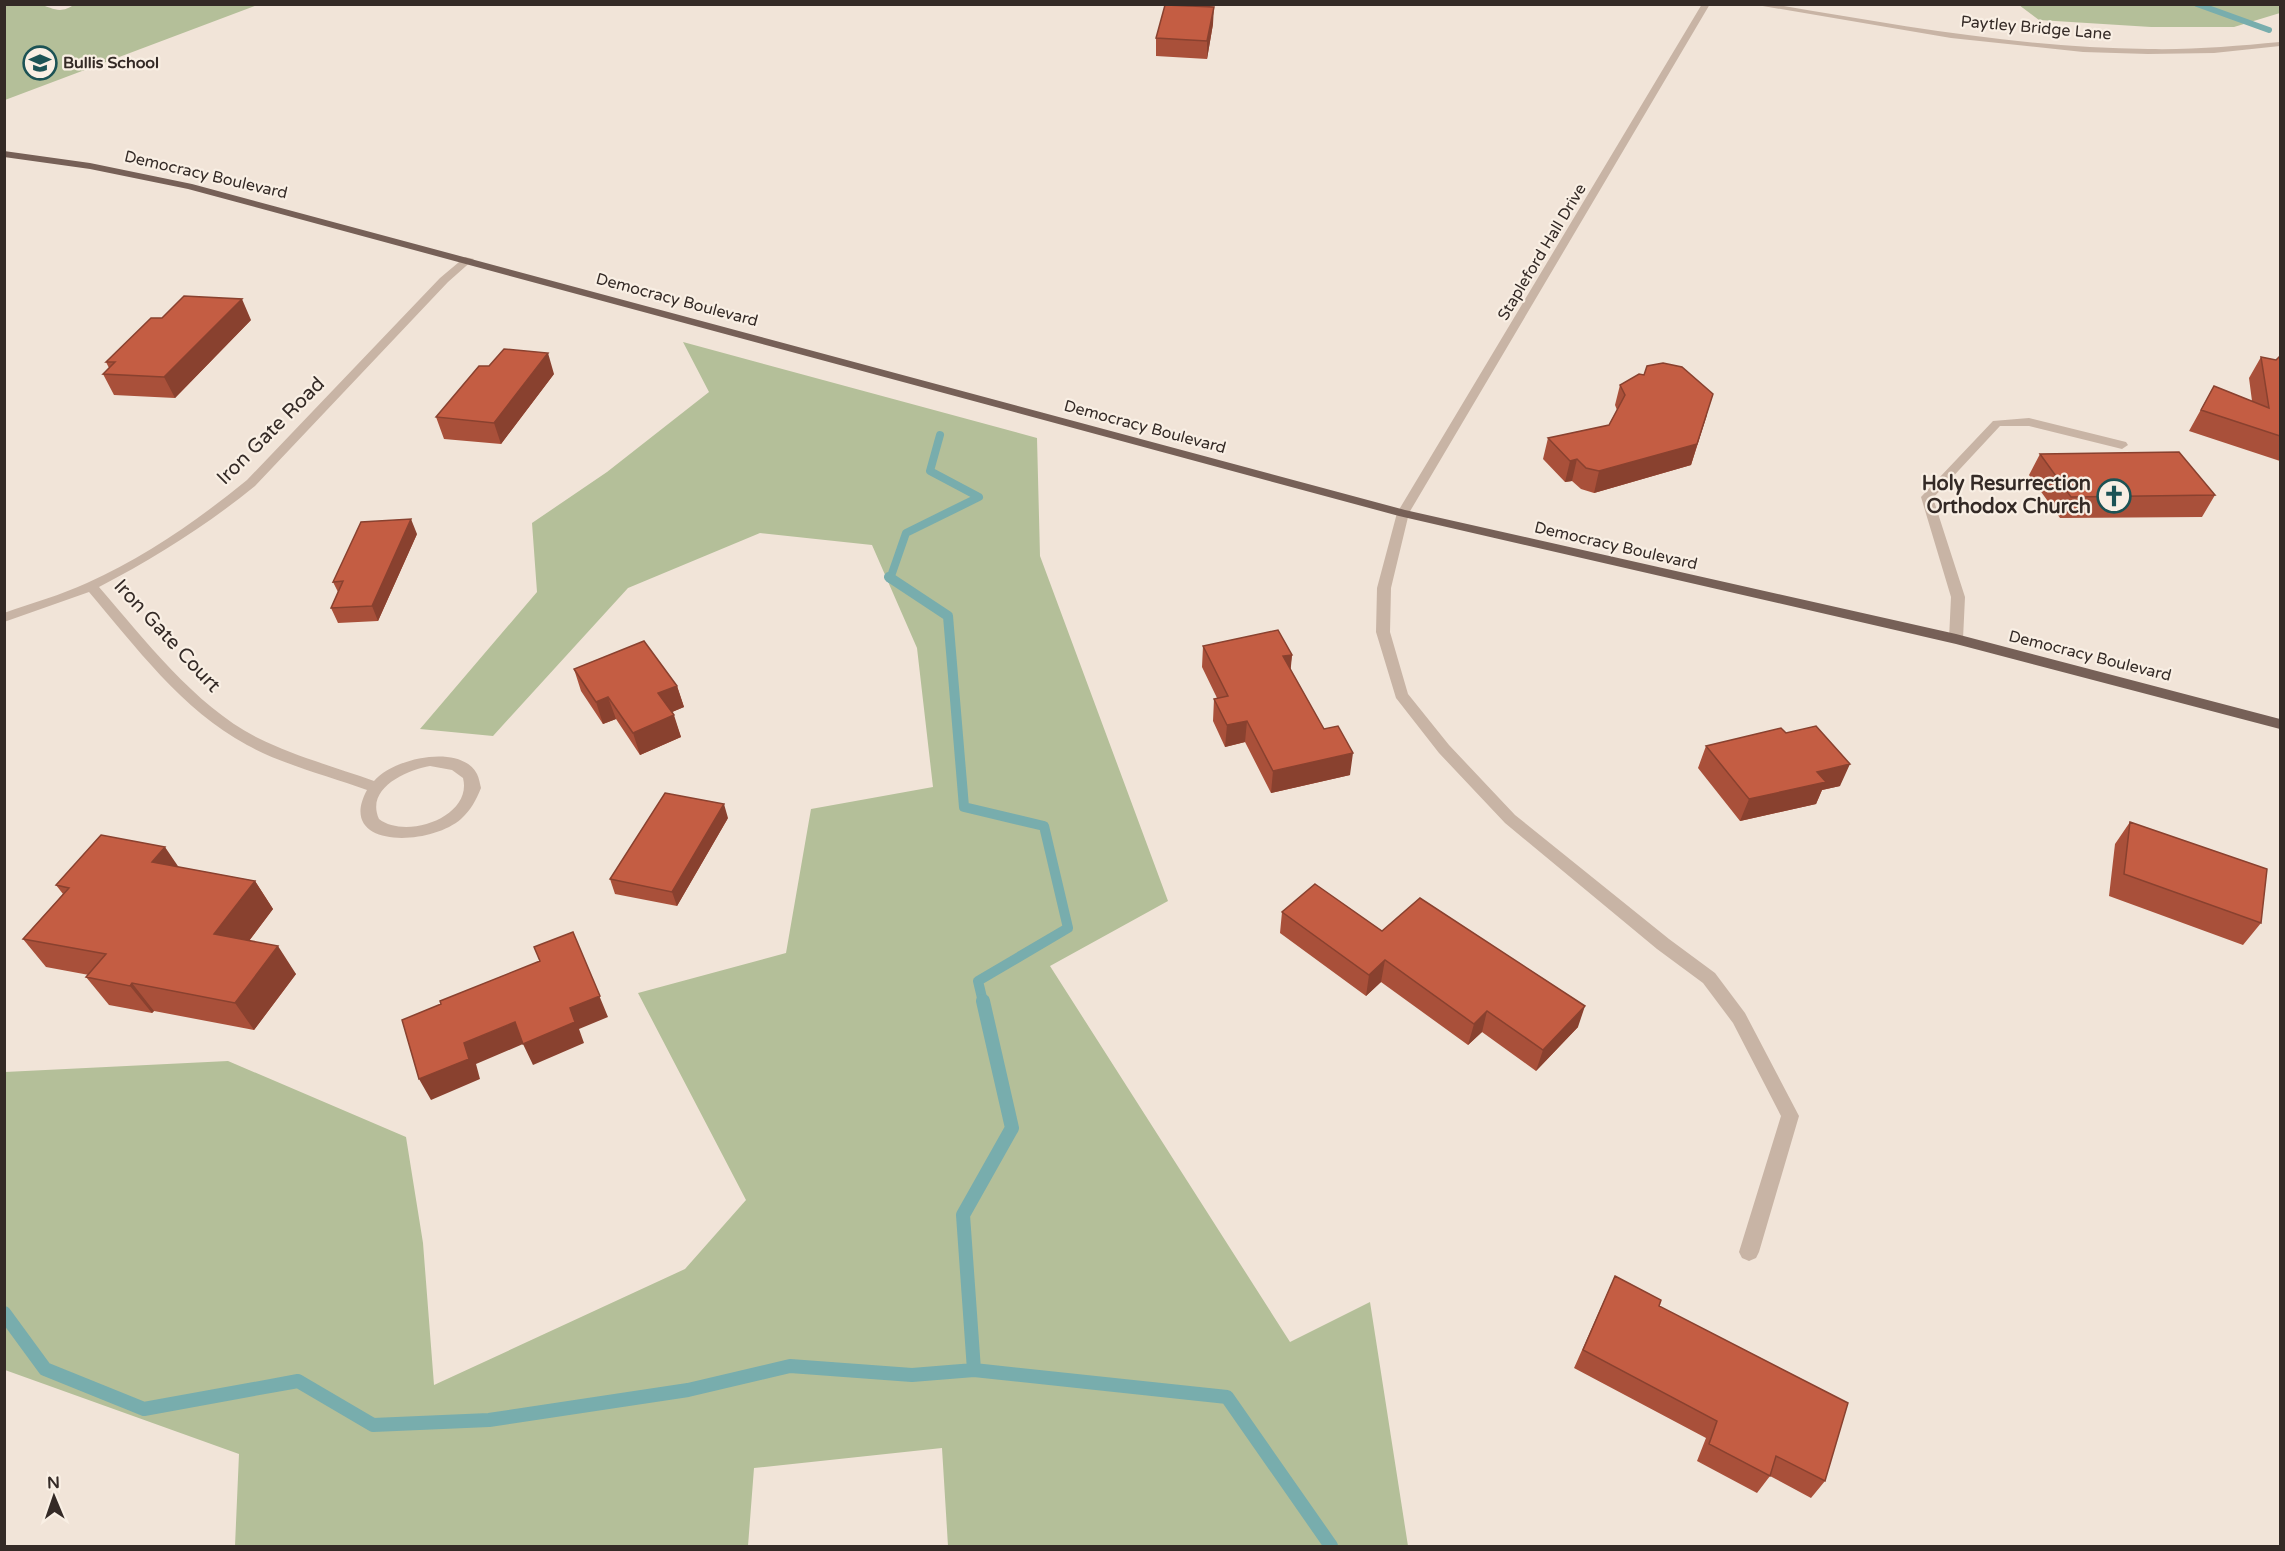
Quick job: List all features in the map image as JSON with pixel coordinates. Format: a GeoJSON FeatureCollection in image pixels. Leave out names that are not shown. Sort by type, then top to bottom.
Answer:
{"type":"FeatureCollection","features":[{"type":"Feature","properties":{"kind":"main road","name":"Democracy Boulevard"},"geometry":{"type":"LineString","coordinates":[[4,154],[90,166],[189,186],[469,259],[1403,513],[1956,639],[2280,724]]}},
{"type":"Feature","properties":{"kind":"street","name":"Stapleford Hall Drive"},"geometry":{"type":"LineString","coordinates":[[1706,4],[1403,513],[1384,588],[1383,632],[1401,695],[1444,749],[1510,819],[1663,944],[1709,978],[1739,1018],[1790,1116],[1749,1252]]}},
{"type":"Feature","properties":{"kind":"street","name":"Paytley Bridge Lane"},"geometry":{"type":"LineString","coordinates":[[1755,4],[1972,38],[2084,49],[2176,52],[2280,44]]}},
{"type":"Feature","properties":{"kind":"street","name":"Iron Gate Road"},"geometry":{"type":"LineString","coordinates":[[4,618],[91,586],[142,560],[214,512],[251,483],[444,280],[469,259]]}},
{"type":"Feature","properties":{"kind":"street"},"geometry":{"type":"LineString","coordinates":[[1956,639],[1958,597],[1927,497],[1997,423],[2029,422],[2122,446]]}},
{"type":"Feature","properties":{"kind":"street","name":"Iron Gate Court"},"geometry":{"type":"LineString","coordinates":[[91,586],[164,669],[216,718],[252,741],[376,787]]}},
{"type":"Feature","properties":{"kind":"street"},"geometry":{"type":"LineString","coordinates":[[449,761],[464,767],[473,778],[474,790],[468,803],[448,821],[420,832],[402,834],[385,831],[373,824],[368,813],[369,800],[376,787],[391,774],[410,765],[449,761]]}},
{"type":"Feature","properties":{"kind":"green space","name":"Bullis School"},"geometry":{"type":"Polygon","coordinates":[[[35,3],[61,10],[75,4],[257,5],[5,100],[5,5],[35,3]]]}},
{"type":"Feature","properties":{"kind":"green space"},"geometry":{"type":"Polygon","coordinates":[[[2280,4],[2280,13],[2234,27],[2151,27],[2039,20],[2019,5],[2280,4]]]}},
{"type":"Feature","properties":{"kind":"green space"},"geometry":{"type":"Polygon","coordinates":[[[683,342],[1037,438],[1040,556],[1168,901],[1050,966],[1290,1342],[1370,1302],[1408,1546],[948,1546],[942,1448],[754,1468],[748,1546],[235,1546],[239,1454],[5,1370],[5,1072],[228,1061],[406,1137],[423,1243],[434,1385],[685,1269],[746,1200],[638,993],[786,953],[811,809],[933,787],[917,648],[872,545],[760,533],[628,588],[493,736],[420,729],[537,592],[532,523],[607,472],[709,392],[683,342]]]}},
{"type":"Feature","properties":{"kind":"building"},"geometry":{"type":"Polygon","coordinates":[[[1165,5],[1214,7],[1207,41],[1156,38],[1165,5]]]}},
{"type":"Feature","properties":{"kind":"building"},"geometry":{"type":"Polygon","coordinates":[[[184,296],[242,299],[164,377],[103,374],[115,362],[106,362],[151,318],[162,318],[184,296]]]}},
{"type":"Feature","properties":{"kind":"building"},"geometry":{"type":"Polygon","coordinates":[[[504,349],[548,353],[494,423],[436,417],[479,366],[489,366],[504,349]]]}},
{"type":"Feature","properties":{"kind":"building"},"geometry":{"type":"Polygon","coordinates":[[[2280,356],[2280,436],[2201,410],[2214,386],[2269,408],[2261,357],[2276,360],[2280,356]]]}},
{"type":"Feature","properties":{"kind":"building"},"geometry":{"type":"Polygon","coordinates":[[[1663,363],[1682,367],[1713,394],[1697,444],[1599,471],[1586,468],[1577,459],[1570,461],[1548,438],[1609,425],[1625,395],[1620,385],[1639,374],[1644,375],[1647,366],[1663,363]]]}},
{"type":"Feature","properties":{"kind":"building"},"geometry":{"type":"Polygon","coordinates":[[[2179,452],[2215,495],[2071,497],[2040,454],[2179,452]]]}},
{"type":"Feature","properties":{"kind":"building"},"geometry":{"type":"Polygon","coordinates":[[[411,519],[372,606],[331,608],[343,581],[333,582],[361,522],[411,519]]]}},
{"type":"Feature","properties":{"kind":"building"},"geometry":{"type":"Polygon","coordinates":[[[1278,630],[1292,655],[1283,656],[1324,729],[1338,726],[1353,753],[1273,771],[1247,721],[1227,725],[1214,699],[1228,696],[1203,646],[1278,630]]]}},
{"type":"Feature","properties":{"kind":"building"},"geometry":{"type":"Polygon","coordinates":[[[644,641],[677,686],[658,693],[674,715],[633,733],[608,697],[596,702],[574,669],[644,641]]]}},
{"type":"Feature","properties":{"kind":"building"},"geometry":{"type":"Polygon","coordinates":[[[1816,726],[1850,764],[1817,772],[1826,782],[1749,799],[1706,746],[1781,728],[1786,733],[1816,726]]]}},
{"type":"Feature","properties":{"kind":"building"},"geometry":{"type":"Polygon","coordinates":[[[665,793],[724,804],[672,892],[610,879],[665,793]]]}},
{"type":"Feature","properties":{"kind":"building"},"geometry":{"type":"Polygon","coordinates":[[[2130,822],[2267,869],[2261,923],[2124,874],[2130,822]]]}},
{"type":"Feature","properties":{"kind":"building"},"geometry":{"type":"Polygon","coordinates":[[[101,835],[165,847],[152,862],[255,881],[214,934],[278,946],[235,1003],[132,983],[130,986],[86,977],[106,954],[23,939],[69,888],[56,885],[101,835]]]}},
{"type":"Feature","properties":{"kind":"building"},"geometry":{"type":"Polygon","coordinates":[[[1315,884],[1382,931],[1420,898],[1585,1006],[1543,1050],[1487,1011],[1474,1024],[1385,960],[1369,975],[1282,912],[1315,884]]]}},
{"type":"Feature","properties":{"kind":"building"},"geometry":{"type":"Polygon","coordinates":[[[573,932],[600,996],[570,1008],[575,1022],[523,1044],[515,1022],[464,1043],[469,1059],[419,1079],[402,1020],[441,1004],[440,1001],[540,961],[534,947],[573,932]]]}},
{"type":"Feature","properties":{"kind":"building"},"geometry":{"type":"Polygon","coordinates":[[[1615,1276],[1661,1300],[1659,1306],[1848,1403],[1825,1481],[1776,1456],[1770,1476],[1709,1444],[1717,1421],[1583,1350],[1615,1276]]]}},
{"type":"Feature","properties":{"kind":"waterway"},"geometry":{"type":"LineString","coordinates":[[2197,4],[2269,30]]}},
{"type":"Feature","properties":{"kind":"waterway"},"geometry":{"type":"LineString","coordinates":[[890,578],[906,533],[979,497],[930,471],[940,435]]}},
{"type":"Feature","properties":{"kind":"waterway"},"geometry":{"type":"LineString","coordinates":[[890,578],[948,616],[964,807],[1044,826],[1068,928],[978,981],[983,1002]]}},
{"type":"Feature","properties":{"kind":"waterway"},"geometry":{"type":"LineString","coordinates":[[974,1370],[963,1215],[1012,1128],[983,1001]]}},
{"type":"Feature","properties":{"kind":"waterway"},"geometry":{"type":"LineString","coordinates":[[4,1313],[45,1369],[144,1409],[298,1381],[373,1425],[489,1420],[688,1390],[790,1366],[912,1375],[974,1370]]}},
{"type":"Feature","properties":{"kind":"waterway"},"geometry":{"type":"LineString","coordinates":[[974,1370],[1227,1397],[1331,1546]]}},
{"type":"Feature","properties":{"kind":"place","name":"Bullis School"},"geometry":{"type":"Point","coordinates":[40,63]}},
{"type":"Feature","properties":{"kind":"place","name":"Holy Resurrection Orthodox Church"},"geometry":{"type":"Point","coordinates":[2114,496]}}]}
